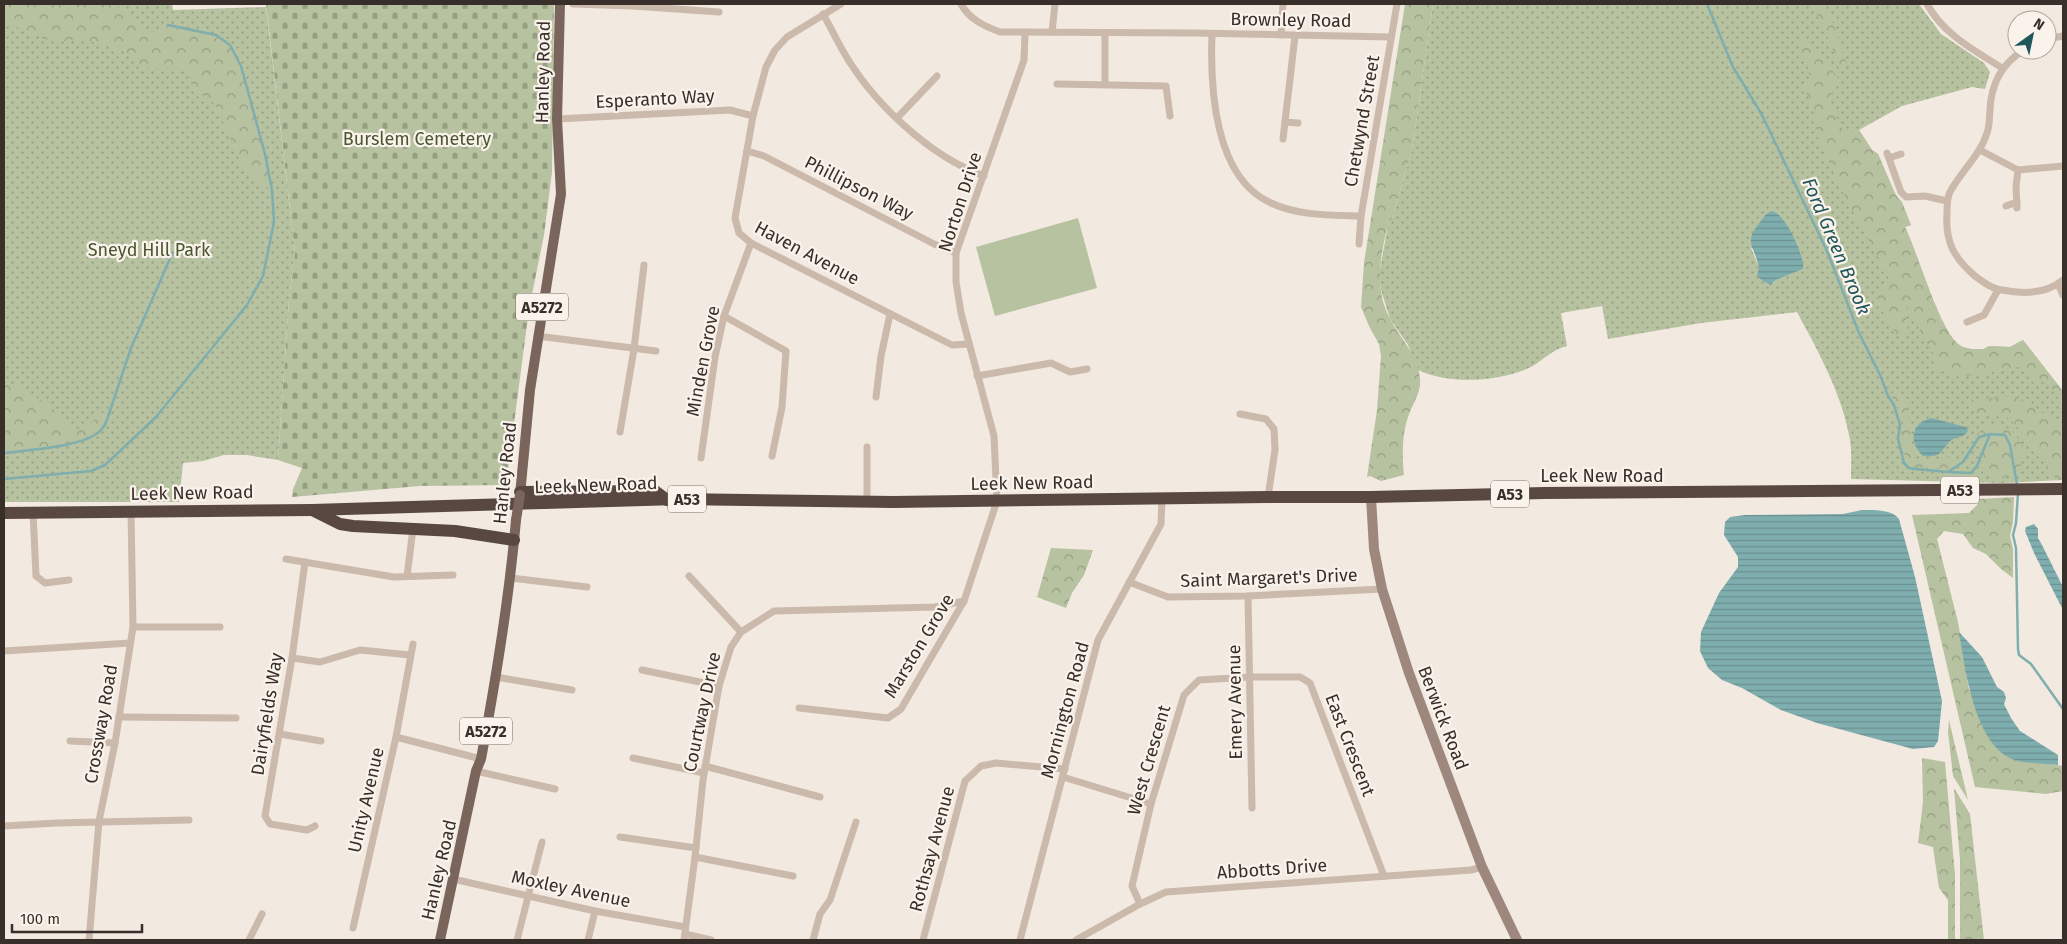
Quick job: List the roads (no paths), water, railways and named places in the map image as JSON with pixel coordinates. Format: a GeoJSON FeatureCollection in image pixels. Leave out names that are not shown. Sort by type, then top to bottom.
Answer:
{"type":"FeatureCollection","features":[{"type":"Feature","properties":{"kind":"highway","name":"Leek New Road"},"geometry":{"type":"LineString","coordinates":[[4,513],[312,510],[667,500],[997,501],[1268,497],[1371,498],[1545,493],[2062,489]]}},
{"type":"Feature","properties":{"kind":"highway"},"geometry":{"type":"LineString","coordinates":[[520,494],[655,491],[667,500]]}},
{"type":"Feature","properties":{"kind":"highway"},"geometry":{"type":"LineString","coordinates":[[312,510],[340,524],[455,531],[514,540]]}},
{"type":"Feature","properties":{"kind":"main road","name":"Hanley Road"},"geometry":{"type":"LineString","coordinates":[[440,940],[476,771],[481,759],[496,677],[511,578],[538,336],[561,194],[557,119],[560,4]]}},
{"type":"Feature","properties":{"kind":"street"},"geometry":{"type":"LineString","coordinates":[[573,4],[633,5],[719,12]]}},
{"type":"Feature","properties":{"kind":"street","name":"Haven Avenue"},"geometry":{"type":"LineString","coordinates":[[841,4],[787,37],[775,50],[766,67],[753,116],[735,218],[739,233],[751,243],[952,345],[968,344]]}},
{"type":"Feature","properties":{"kind":"street","name":"Brownley Road"},"geometry":{"type":"LineString","coordinates":[[961,4],[965,12],[982,25],[1000,32],[1025,34],[1052,32],[1391,37]]}},
{"type":"Feature","properties":{"kind":"street"},"geometry":{"type":"LineString","coordinates":[[1052,32],[1055,4]]}},
{"type":"Feature","properties":{"kind":"street"},"geometry":{"type":"LineString","coordinates":[[1281,35],[1283,4]]}},
{"type":"Feature","properties":{"kind":"street","name":"Chetwynd Street"},"geometry":{"type":"LineString","coordinates":[[1359,244],[1361,216],[1396,4]]}},
{"type":"Feature","properties":{"kind":"street"},"geometry":{"type":"LineString","coordinates":[[1927,4],[1944,27],[1960,41],[2002,68]]}},
{"type":"Feature","properties":{"kind":"street"},"geometry":{"type":"LineString","coordinates":[[823,14],[843,52],[860,78],[897,118],[922,141],[964,169],[984,176]]}},
{"type":"Feature","properties":{"kind":"street"},"geometry":{"type":"LineString","coordinates":[[1104,84],[1105,33]]}},
{"type":"Feature","properties":{"kind":"street","name":"Norton Drive"},"geometry":{"type":"LineString","coordinates":[[997,501],[994,436],[968,344],[956,282],[956,253],[1024,60],[1025,34]]}},
{"type":"Feature","properties":{"kind":"street"},"geometry":{"type":"LineString","coordinates":[[1212,34],[1211,75],[1218,122],[1232,165],[1242,181],[1264,200],[1297,212],[1361,216]]}},
{"type":"Feature","properties":{"kind":"street"},"geometry":{"type":"LineString","coordinates":[[1283,139],[1295,36]]}},
{"type":"Feature","properties":{"kind":"street"},"geometry":{"type":"LineString","coordinates":[[2010,60],[2002,68],[1994,84],[1987,132],[1980,150],[1960,175],[1947,201],[1946,229],[1960,263],[1982,282],[1998,290],[2015,293],[2038,292],[2060,282],[2063,295]]}},
{"type":"Feature","properties":{"kind":"street"},"geometry":{"type":"LineString","coordinates":[[897,118],[938,76]]}},
{"type":"Feature","properties":{"kind":"street"},"geometry":{"type":"LineString","coordinates":[[1057,84],[1166,86],[1170,116]]}},
{"type":"Feature","properties":{"kind":"street","name":"Esperanto Way"},"geometry":{"type":"LineString","coordinates":[[557,119],[730,110],[753,116]]}},
{"type":"Feature","properties":{"kind":"street"},"geometry":{"type":"LineString","coordinates":[[1285,122],[1298,124]]}},
{"type":"Feature","properties":{"kind":"street"},"geometry":{"type":"LineString","coordinates":[[1980,150],[2018,170],[2063,166]]}},
{"type":"Feature","properties":{"kind":"street","name":"Phillipson Way"},"geometry":{"type":"LineString","coordinates":[[747,151],[764,156],[934,244],[956,253]]}},
{"type":"Feature","properties":{"kind":"street"},"geometry":{"type":"LineString","coordinates":[[1901,154],[1888,156],[1901,192],[1906,197],[1925,196],[1947,201]]}},
{"type":"Feature","properties":{"kind":"street"},"geometry":{"type":"LineString","coordinates":[[2006,206],[2017,205],[2016,187],[2018,170]]}},
{"type":"Feature","properties":{"kind":"street","name":"Minden Grove"},"geometry":{"type":"LineString","coordinates":[[702,458],[715,359],[724,316],[751,243]]}},
{"type":"Feature","properties":{"kind":"street"},"geometry":{"type":"LineString","coordinates":[[620,432],[634,349],[644,265]]}},
{"type":"Feature","properties":{"kind":"street"},"geometry":{"type":"LineString","coordinates":[[1967,322],[1984,315],[1998,290]]}},
{"type":"Feature","properties":{"kind":"street"},"geometry":{"type":"LineString","coordinates":[[876,397],[881,356],[890,314]]}},
{"type":"Feature","properties":{"kind":"street"},"geometry":{"type":"LineString","coordinates":[[724,316],[786,351],[782,407],[772,456]]}},
{"type":"Feature","properties":{"kind":"street"},"geometry":{"type":"LineString","coordinates":[[538,336],[656,351]]}},
{"type":"Feature","properties":{"kind":"street"},"geometry":{"type":"LineString","coordinates":[[977,376],[1051,363],[1070,372],[1088,369]]}},
{"type":"Feature","properties":{"kind":"street"},"geometry":{"type":"LineString","coordinates":[[1240,414],[1266,419],[1274,429],[1275,450],[1268,497]]}},
{"type":"Feature","properties":{"kind":"street"},"geometry":{"type":"LineString","coordinates":[[867,447],[867,502]]}},
{"type":"Feature","properties":{"kind":"street","name":"Berwick Road"},"geometry":{"type":"LineString","coordinates":[[1371,498],[1374,549],[1382,589],[1409,672],[1482,867],[1517,940]]}},
{"type":"Feature","properties":{"kind":"street","name":"Mornington Road"},"geometry":{"type":"LineString","coordinates":[[1020,940],[1098,640],[1161,524],[1162,499]]}},
{"type":"Feature","properties":{"kind":"street","name":"Marston Grove"},"geometry":{"type":"LineString","coordinates":[[799,708],[888,718],[901,709],[964,601],[997,501]]}},
{"type":"Feature","properties":{"kind":"street"},"geometry":{"type":"LineString","coordinates":[[33,512],[36,576],[45,583],[69,580]]}},
{"type":"Feature","properties":{"kind":"street","name":"Crossway Road"},"geometry":{"type":"LineString","coordinates":[[89,940],[99,821],[115,743],[133,627],[131,512]]}},
{"type":"Feature","properties":{"kind":"street"},"geometry":{"type":"LineString","coordinates":[[407,576],[413,529]]}},
{"type":"Feature","properties":{"kind":"street"},"geometry":{"type":"LineString","coordinates":[[286,559],[394,577],[453,576]]}},
{"type":"Feature","properties":{"kind":"street","name":"Dairyfields Way"},"geometry":{"type":"LineString","coordinates":[[305,562],[292,658],[265,816],[270,824],[307,830],[315,826]]}},
{"type":"Feature","properties":{"kind":"street"},"geometry":{"type":"LineString","coordinates":[[689,576],[741,632]]}},
{"type":"Feature","properties":{"kind":"street"},"geometry":{"type":"LineString","coordinates":[[511,578],[587,587]]}},
{"type":"Feature","properties":{"kind":"street","name":"Saint Margaret's Drive"},"geometry":{"type":"LineString","coordinates":[[1129,582],[1168,596],[1248,596],[1382,589]]}},
{"type":"Feature","properties":{"kind":"street","name":"Emery Avenue"},"geometry":{"type":"LineString","coordinates":[[1248,596],[1252,808]]}},
{"type":"Feature","properties":{"kind":"street","name":"Courtway Drive"},"geometry":{"type":"LineString","coordinates":[[685,934],[696,857],[705,769],[720,686],[731,647],[741,632],[774,611],[935,607],[964,601]]}},
{"type":"Feature","properties":{"kind":"street"},"geometry":{"type":"LineString","coordinates":[[133,627],[220,627]]}},
{"type":"Feature","properties":{"kind":"street"},"geometry":{"type":"LineString","coordinates":[[4,651],[130,643]]}},
{"type":"Feature","properties":{"kind":"street"},"geometry":{"type":"LineString","coordinates":[[396,737],[413,644]]}},
{"type":"Feature","properties":{"kind":"street"},"geometry":{"type":"LineString","coordinates":[[292,658],[320,662],[360,650],[410,656]]}},
{"type":"Feature","properties":{"kind":"street"},"geometry":{"type":"LineString","coordinates":[[642,670],[720,686]]}},
{"type":"Feature","properties":{"kind":"street"},"geometry":{"type":"LineString","coordinates":[[496,677],[572,690]]}},
{"type":"Feature","properties":{"kind":"street","name":"West Crescent"},"geometry":{"type":"LineString","coordinates":[[1140,904],[1132,886],[1151,804],[1184,695],[1199,680],[1250,677]]}},
{"type":"Feature","properties":{"kind":"street","name":"East Crescent"},"geometry":{"type":"LineString","coordinates":[[1250,677],[1300,677],[1310,683],[1384,876]]}},
{"type":"Feature","properties":{"kind":"street"},"geometry":{"type":"LineString","coordinates":[[119,717],[236,718]]}},
{"type":"Feature","properties":{"kind":"street"},"geometry":{"type":"LineString","coordinates":[[280,734],[321,741]]}},
{"type":"Feature","properties":{"kind":"street","name":"Unity Avenue"},"geometry":{"type":"LineString","coordinates":[[353,928],[396,737],[481,759]]}},
{"type":"Feature","properties":{"kind":"street"},"geometry":{"type":"LineString","coordinates":[[70,741],[115,743]]}},
{"type":"Feature","properties":{"kind":"street"},"geometry":{"type":"LineString","coordinates":[[633,758],[705,769],[820,796]]}},
{"type":"Feature","properties":{"kind":"street","name":"Rothsay Avenue"},"geometry":{"type":"LineString","coordinates":[[923,940],[965,781],[981,766],[996,763],[1065,769]]}},
{"type":"Feature","properties":{"kind":"street"},"geometry":{"type":"LineString","coordinates":[[476,771],[555,789]]}},
{"type":"Feature","properties":{"kind":"street"},"geometry":{"type":"LineString","coordinates":[[1063,777],[1151,804]]}},
{"type":"Feature","properties":{"kind":"street"},"geometry":{"type":"LineString","coordinates":[[4,826],[99,821],[189,820]]}},
{"type":"Feature","properties":{"kind":"street"},"geometry":{"type":"LineString","coordinates":[[813,940],[820,914],[830,900],[856,822]]}},
{"type":"Feature","properties":{"kind":"street"},"geometry":{"type":"LineString","coordinates":[[620,837],[696,848]]}},
{"type":"Feature","properties":{"kind":"street"},"geometry":{"type":"LineString","coordinates":[[517,940],[542,842]]}},
{"type":"Feature","properties":{"kind":"street"},"geometry":{"type":"LineString","coordinates":[[696,857],[793,876]]}},
{"type":"Feature","properties":{"kind":"street","name":"Abbotts Drive"},"geometry":{"type":"LineString","coordinates":[[1076,940],[1140,904],[1166,892],[1470,870],[1482,867]]}},
{"type":"Feature","properties":{"kind":"street","name":"Moxley Avenue"},"geometry":{"type":"LineString","coordinates":[[452,879],[595,911],[711,940]]}},
{"type":"Feature","properties":{"kind":"street"},"geometry":{"type":"LineString","coordinates":[[588,940],[595,911]]}},
{"type":"Feature","properties":{"kind":"street"},"geometry":{"type":"LineString","coordinates":[[249,940],[262,914]]}},
{"type":"Feature","properties":{"kind":"water"},"geometry":{"type":"Polygon","coordinates":[[[1772,211],[1783,219],[1793,236],[1801,255],[1803,269],[1776,280],[1771,285],[1757,276],[1759,267],[1751,239],[1760,222],[1772,211]]]}},
{"type":"Feature","properties":{"kind":"water"},"geometry":{"type":"Polygon","coordinates":[[[1932,418],[1966,427],[1968,431],[1964,435],[1950,441],[1937,455],[1923,456],[1915,445],[1914,433],[1920,424],[1932,418]]]}},
{"type":"Feature","properties":{"kind":"water"},"geometry":{"type":"Polygon","coordinates":[[[1862,510],[1892,513],[1899,519],[1915,577],[1942,701],[1938,741],[1934,747],[1913,749],[1817,723],[1781,710],[1742,688],[1722,680],[1708,668],[1700,651],[1701,632],[1719,593],[1738,567],[1738,557],[1724,535],[1725,522],[1730,517],[1745,515],[1843,514],[1862,510]]]}},
{"type":"Feature","properties":{"kind":"water"},"geometry":{"type":"Polygon","coordinates":[[[2034,524],[2038,529],[2038,538],[2063,587],[2063,610],[2025,531],[2026,527],[2034,524]]]}},
{"type":"Feature","properties":{"kind":"water"},"geometry":{"type":"Polygon","coordinates":[[[1959,632],[1982,657],[1997,687],[2004,692],[2006,698],[2004,704],[2020,731],[2058,755],[2058,765],[2028,763],[2012,759],[1999,750],[1989,737],[1980,721],[1968,684],[1959,632]]]}},
{"type":"Feature","properties":{"kind":"waterway","name":"Ford Green Brook"},"geometry":{"type":"LineString","coordinates":[[1707,4],[1733,67],[1762,115],[1827,251],[1859,333],[1894,405],[1900,425],[1898,439],[1904,463],[1909,468],[1948,472],[1963,462],[1979,437],[1990,434],[2005,435],[2010,445],[2017,485]]}},
{"type":"Feature","properties":{"kind":"waterway"},"geometry":{"type":"LineString","coordinates":[[4,479],[91,471],[105,465],[156,417],[247,305],[263,276],[274,222],[272,190],[265,154],[241,66],[230,45],[216,35],[168,25]]}},
{"type":"Feature","properties":{"kind":"waterway"},"geometry":{"type":"LineString","coordinates":[[4,453],[70,444],[93,436],[102,429],[107,420],[131,348],[172,254]]}},
{"type":"Feature","properties":{"kind":"waterway","name":"Ford Green Brook"},"geometry":{"type":"LineString","coordinates":[[1950,472],[1971,473],[1977,466],[1990,434]]}},
{"type":"Feature","properties":{"kind":"waterway","name":"Ford Green Brook"},"geometry":{"type":"LineString","coordinates":[[2018,493],[2016,523],[2013,535],[2016,548],[2019,655],[2031,664],[2063,709]]}},
{"type":"Feature","properties":{"kind":"park label","name":"Burslem Cemetery"},"geometry":{"type":"Point","coordinates":[417,139]}},
{"type":"Feature","properties":{"kind":"park label","name":"Sneyd Hill Park"},"geometry":{"type":"Point","coordinates":[149,250]}}]}
